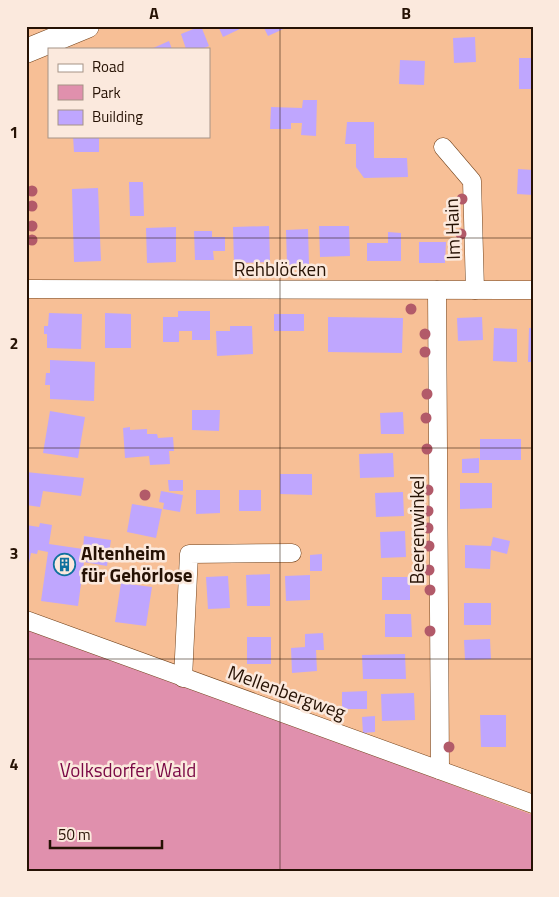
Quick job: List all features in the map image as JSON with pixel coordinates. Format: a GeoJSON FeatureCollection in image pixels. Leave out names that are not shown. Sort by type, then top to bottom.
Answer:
{"type":"FeatureCollection","features":[{"type":"Feature","properties":{"kind":"main road"},"geometry":{"type":"LineString","coordinates":[[26,51],[87,26]]}},
{"type":"Feature","properties":{"kind":"street","name":"Im Hain"},"geometry":{"type":"LineString","coordinates":[[443,147],[472,181],[475,290]]}},
{"type":"Feature","properties":{"kind":"street","name":"Rehblöcken"},"geometry":{"type":"LineString","coordinates":[[26,289],[533,290]]}},
{"type":"Feature","properties":{"kind":"street","name":"Beerenwinkel"},"geometry":{"type":"LineString","coordinates":[[437,290],[440,770]]}},
{"type":"Feature","properties":{"kind":"street"},"geometry":{"type":"LineString","coordinates":[[183,678],[189,554],[292,553]]}},
{"type":"Feature","properties":{"kind":"street","name":"Mellenbergweg"},"geometry":{"type":"LineString","coordinates":[[26,620],[533,804]]}},
{"type":"Feature","properties":{"kind":"green space","name":"Volksdorfer Wald"},"geometry":{"type":"Polygon","coordinates":[[[26,625],[533,815],[533,871],[26,871],[26,625]]]}},
{"type":"Feature","properties":{"kind":"building"},"geometry":{"type":"Polygon","coordinates":[[[201,26],[209,46],[204,48],[186,48],[181,34],[201,26]]]}},
{"type":"Feature","properties":{"kind":"building"},"geometry":{"type":"Polygon","coordinates":[[[218,26],[241,26],[242,28],[223,37],[218,26]]]}},
{"type":"Feature","properties":{"kind":"building"},"geometry":{"type":"Polygon","coordinates":[[[263,26],[290,26],[268,36],[263,26]]]}},
{"type":"Feature","properties":{"kind":"building"},"geometry":{"type":"Polygon","coordinates":[[[475,37],[476,62],[454,63],[453,38],[475,37]]]}},
{"type":"Feature","properties":{"kind":"building"},"geometry":{"type":"Polygon","coordinates":[[[169,41],[172,48],[153,48],[169,41]]]}},
{"type":"Feature","properties":{"kind":"building"},"geometry":{"type":"Polygon","coordinates":[[[519,58],[533,58],[533,89],[519,89],[519,58]]]}},
{"type":"Feature","properties":{"kind":"building"},"geometry":{"type":"Polygon","coordinates":[[[400,60],[425,61],[424,85],[399,84],[400,60]]]}},
{"type":"Feature","properties":{"kind":"building"},"geometry":{"type":"Polygon","coordinates":[[[303,100],[317,100],[316,136],[301,135],[302,123],[291,123],[291,129],[270,129],[271,107],[302,108],[303,100]]]}},
{"type":"Feature","properties":{"kind":"building"},"geometry":{"type":"Polygon","coordinates":[[[347,122],[374,122],[374,158],[407,158],[408,177],[364,178],[356,167],[356,144],[345,144],[347,122]]]}},
{"type":"Feature","properties":{"kind":"building"},"geometry":{"type":"Polygon","coordinates":[[[73,138],[99,138],[99,152],[74,152],[73,138]]]}},
{"type":"Feature","properties":{"kind":"building"},"geometry":{"type":"Polygon","coordinates":[[[518,169],[533,170],[533,195],[517,194],[518,169]]]}},
{"type":"Feature","properties":{"kind":"building"},"geometry":{"type":"Polygon","coordinates":[[[129,182],[143,182],[144,216],[130,216],[129,182]]]}},
{"type":"Feature","properties":{"kind":"building"},"geometry":{"type":"Polygon","coordinates":[[[98,188],[101,261],[74,262],[72,189],[98,188]]]}},
{"type":"Feature","properties":{"kind":"building"},"geometry":{"type":"Polygon","coordinates":[[[269,226],[270,262],[234,263],[233,227],[269,226]]]}},
{"type":"Feature","properties":{"kind":"building"},"geometry":{"type":"Polygon","coordinates":[[[319,226],[349,226],[350,256],[320,257],[319,226]]]}},
{"type":"Feature","properties":{"kind":"building"},"geometry":{"type":"Polygon","coordinates":[[[176,227],[176,262],[147,263],[146,228],[176,227]]]}},
{"type":"Feature","properties":{"kind":"building"},"geometry":{"type":"Polygon","coordinates":[[[308,229],[309,264],[287,265],[286,230],[308,229]]]}},
{"type":"Feature","properties":{"kind":"building"},"geometry":{"type":"Polygon","coordinates":[[[194,231],[212,231],[212,237],[225,237],[225,251],[213,251],[214,260],[195,260],[194,231]]]}},
{"type":"Feature","properties":{"kind":"building"},"geometry":{"type":"Polygon","coordinates":[[[388,232],[401,233],[401,261],[367,261],[367,243],[388,243],[388,232]]]}},
{"type":"Feature","properties":{"kind":"building"},"geometry":{"type":"Polygon","coordinates":[[[419,242],[446,242],[445,263],[419,263],[419,242]]]}},
{"type":"Feature","properties":{"kind":"building"},"geometry":{"type":"Polygon","coordinates":[[[178,311],[210,311],[210,340],[192,340],[192,331],[179,331],[179,342],[163,342],[163,317],[178,317],[178,311]]]}},
{"type":"Feature","properties":{"kind":"building"},"geometry":{"type":"Polygon","coordinates":[[[49,313],[82,314],[81,349],[47,348],[47,334],[44,334],[44,326],[48,326],[49,313]]]}},
{"type":"Feature","properties":{"kind":"building"},"geometry":{"type":"Polygon","coordinates":[[[105,313],[131,314],[131,348],[105,348],[105,313]]]}},
{"type":"Feature","properties":{"kind":"building"},"geometry":{"type":"Polygon","coordinates":[[[274,314],[304,314],[304,331],[274,331],[274,314]]]}},
{"type":"Feature","properties":{"kind":"building"},"geometry":{"type":"Polygon","coordinates":[[[328,317],[403,318],[402,353],[328,352],[328,317]]]}},
{"type":"Feature","properties":{"kind":"building"},"geometry":{"type":"Polygon","coordinates":[[[482,317],[483,340],[458,341],[457,318],[482,317]]]}},
{"type":"Feature","properties":{"kind":"building"},"geometry":{"type":"Polygon","coordinates":[[[230,326],[252,326],[253,354],[217,356],[216,331],[230,331],[230,326]]]}},
{"type":"Feature","properties":{"kind":"building"},"geometry":{"type":"Polygon","coordinates":[[[494,328],[517,329],[517,362],[493,361],[494,328]]]}},
{"type":"Feature","properties":{"kind":"building"},"geometry":{"type":"Polygon","coordinates":[[[529,328],[533,328],[533,362],[528,362],[529,328]]]}},
{"type":"Feature","properties":{"kind":"building"},"geometry":{"type":"Polygon","coordinates":[[[50,360],[95,362],[94,401],[50,399],[50,385],[45,385],[46,373],[50,373],[50,360]]]}},
{"type":"Feature","properties":{"kind":"building"},"geometry":{"type":"Polygon","coordinates":[[[192,410],[220,410],[219,431],[192,430],[192,410]]]}},
{"type":"Feature","properties":{"kind":"building"},"geometry":{"type":"Polygon","coordinates":[[[50,411],[85,417],[78,458],[43,453],[50,411]]]}},
{"type":"Feature","properties":{"kind":"building"},"geometry":{"type":"Polygon","coordinates":[[[403,412],[404,434],[381,434],[380,413],[403,412]]]}},
{"type":"Feature","properties":{"kind":"building"},"geometry":{"type":"Polygon","coordinates":[[[130,427],[130,430],[147,429],[147,434],[157,434],[158,438],[173,437],[174,451],[169,451],[170,464],[150,465],[149,456],[125,458],[123,428],[130,427]]]}},
{"type":"Feature","properties":{"kind":"building"},"geometry":{"type":"Polygon","coordinates":[[[480,439],[521,439],[521,460],[480,460],[480,439]]]}},
{"type":"Feature","properties":{"kind":"building"},"geometry":{"type":"Polygon","coordinates":[[[393,453],[394,477],[360,478],[359,454],[393,453]]]}},
{"type":"Feature","properties":{"kind":"building"},"geometry":{"type":"Polygon","coordinates":[[[479,458],[479,473],[462,473],[462,459],[479,458]]]}},
{"type":"Feature","properties":{"kind":"building"},"geometry":{"type":"Polygon","coordinates":[[[26,472],[84,478],[81,496],[43,491],[40,507],[26,505],[26,472]]]}},
{"type":"Feature","properties":{"kind":"building"},"geometry":{"type":"Polygon","coordinates":[[[280,474],[312,474],[312,495],[280,494],[280,474]]]}},
{"type":"Feature","properties":{"kind":"building"},"geometry":{"type":"Polygon","coordinates":[[[168,480],[183,480],[183,491],[169,491],[168,480]]]}},
{"type":"Feature","properties":{"kind":"building"},"geometry":{"type":"Polygon","coordinates":[[[460,483],[492,483],[492,508],[460,509],[460,483]]]}},
{"type":"Feature","properties":{"kind":"building"},"geometry":{"type":"Polygon","coordinates":[[[196,490],[220,490],[220,513],[196,514],[196,490]]]}},
{"type":"Feature","properties":{"kind":"building"},"geometry":{"type":"Polygon","coordinates":[[[239,490],[261,490],[261,511],[239,511],[239,490]]]}},
{"type":"Feature","properties":{"kind":"building"},"geometry":{"type":"Polygon","coordinates":[[[161,491],[183,495],[180,512],[163,509],[164,503],[159,502],[161,491]]]}},
{"type":"Feature","properties":{"kind":"building"},"geometry":{"type":"Polygon","coordinates":[[[403,492],[404,516],[376,517],[375,493],[403,492]]]}},
{"type":"Feature","properties":{"kind":"building"},"geometry":{"type":"Polygon","coordinates":[[[132,504],[162,509],[156,538],[127,532],[132,504]]]}},
{"type":"Feature","properties":{"kind":"building","name":"Altenheim für Gehörlose"},"geometry":{"type":"Polygon","coordinates":[[[40,523],[52,525],[49,544],[83,549],[84,536],[111,540],[107,566],[84,562],[78,606],[41,601],[48,552],[38,550],[37,554],[31,553],[29,563],[26,563],[26,525],[39,527],[40,523]]]}},
{"type":"Feature","properties":{"kind":"building"},"geometry":{"type":"Polygon","coordinates":[[[405,531],[406,557],[381,558],[380,532],[405,531]]]}},
{"type":"Feature","properties":{"kind":"building"},"geometry":{"type":"Polygon","coordinates":[[[493,537],[510,541],[507,554],[491,550],[490,569],[465,568],[465,545],[491,546],[493,537]]]}},
{"type":"Feature","properties":{"kind":"building"},"geometry":{"type":"Polygon","coordinates":[[[322,554],[322,571],[310,571],[310,555],[322,554]]]}},
{"type":"Feature","properties":{"kind":"building"},"geometry":{"type":"Polygon","coordinates":[[[270,574],[270,606],[247,606],[246,575],[270,574]]]}},
{"type":"Feature","properties":{"kind":"building"},"geometry":{"type":"Polygon","coordinates":[[[310,575],[310,600],[286,601],[285,576],[310,575]]]}},
{"type":"Feature","properties":{"kind":"building"},"geometry":{"type":"Polygon","coordinates":[[[228,576],[230,608],[208,609],[206,577],[228,576]]]}},
{"type":"Feature","properties":{"kind":"building"},"geometry":{"type":"Polygon","coordinates":[[[382,577],[410,577],[410,600],[382,600],[382,577]]]}},
{"type":"Feature","properties":{"kind":"building"},"geometry":{"type":"Polygon","coordinates":[[[121,583],[152,587],[146,626],[115,622],[121,583]]]}},
{"type":"Feature","properties":{"kind":"building"},"geometry":{"type":"Polygon","coordinates":[[[464,603],[491,603],[491,625],[464,625],[464,603]]]}},
{"type":"Feature","properties":{"kind":"building"},"geometry":{"type":"Polygon","coordinates":[[[385,614],[411,614],[412,637],[385,637],[385,614]]]}},
{"type":"Feature","properties":{"kind":"building"},"geometry":{"type":"Polygon","coordinates":[[[323,633],[324,650],[316,650],[317,671],[292,673],[291,648],[305,647],[305,634],[323,633]]]}},
{"type":"Feature","properties":{"kind":"building"},"geometry":{"type":"Polygon","coordinates":[[[247,637],[271,637],[271,664],[247,664],[247,637]]]}},
{"type":"Feature","properties":{"kind":"building"},"geometry":{"type":"Polygon","coordinates":[[[490,639],[491,659],[465,660],[464,640],[490,639]]]}},
{"type":"Feature","properties":{"kind":"building"},"geometry":{"type":"Polygon","coordinates":[[[405,654],[406,679],[363,679],[362,655],[405,654]]]}},
{"type":"Feature","properties":{"kind":"building"},"geometry":{"type":"Polygon","coordinates":[[[367,691],[367,709],[342,709],[342,692],[367,691]]]}},
{"type":"Feature","properties":{"kind":"building"},"geometry":{"type":"Polygon","coordinates":[[[414,693],[415,720],[382,721],[381,694],[414,693]]]}},
{"type":"Feature","properties":{"kind":"building"},"geometry":{"type":"Polygon","coordinates":[[[480,715],[506,715],[506,747],[481,747],[480,715]]]}},
{"type":"Feature","properties":{"kind":"building"},"geometry":{"type":"Polygon","coordinates":[[[375,716],[375,732],[363,733],[362,717],[375,716]]]}},
{"type":"Feature","properties":{"kind":"place","name":"Altenheim für Gehörlose"},"geometry":{"type":"Point","coordinates":[65,564]}}]}
